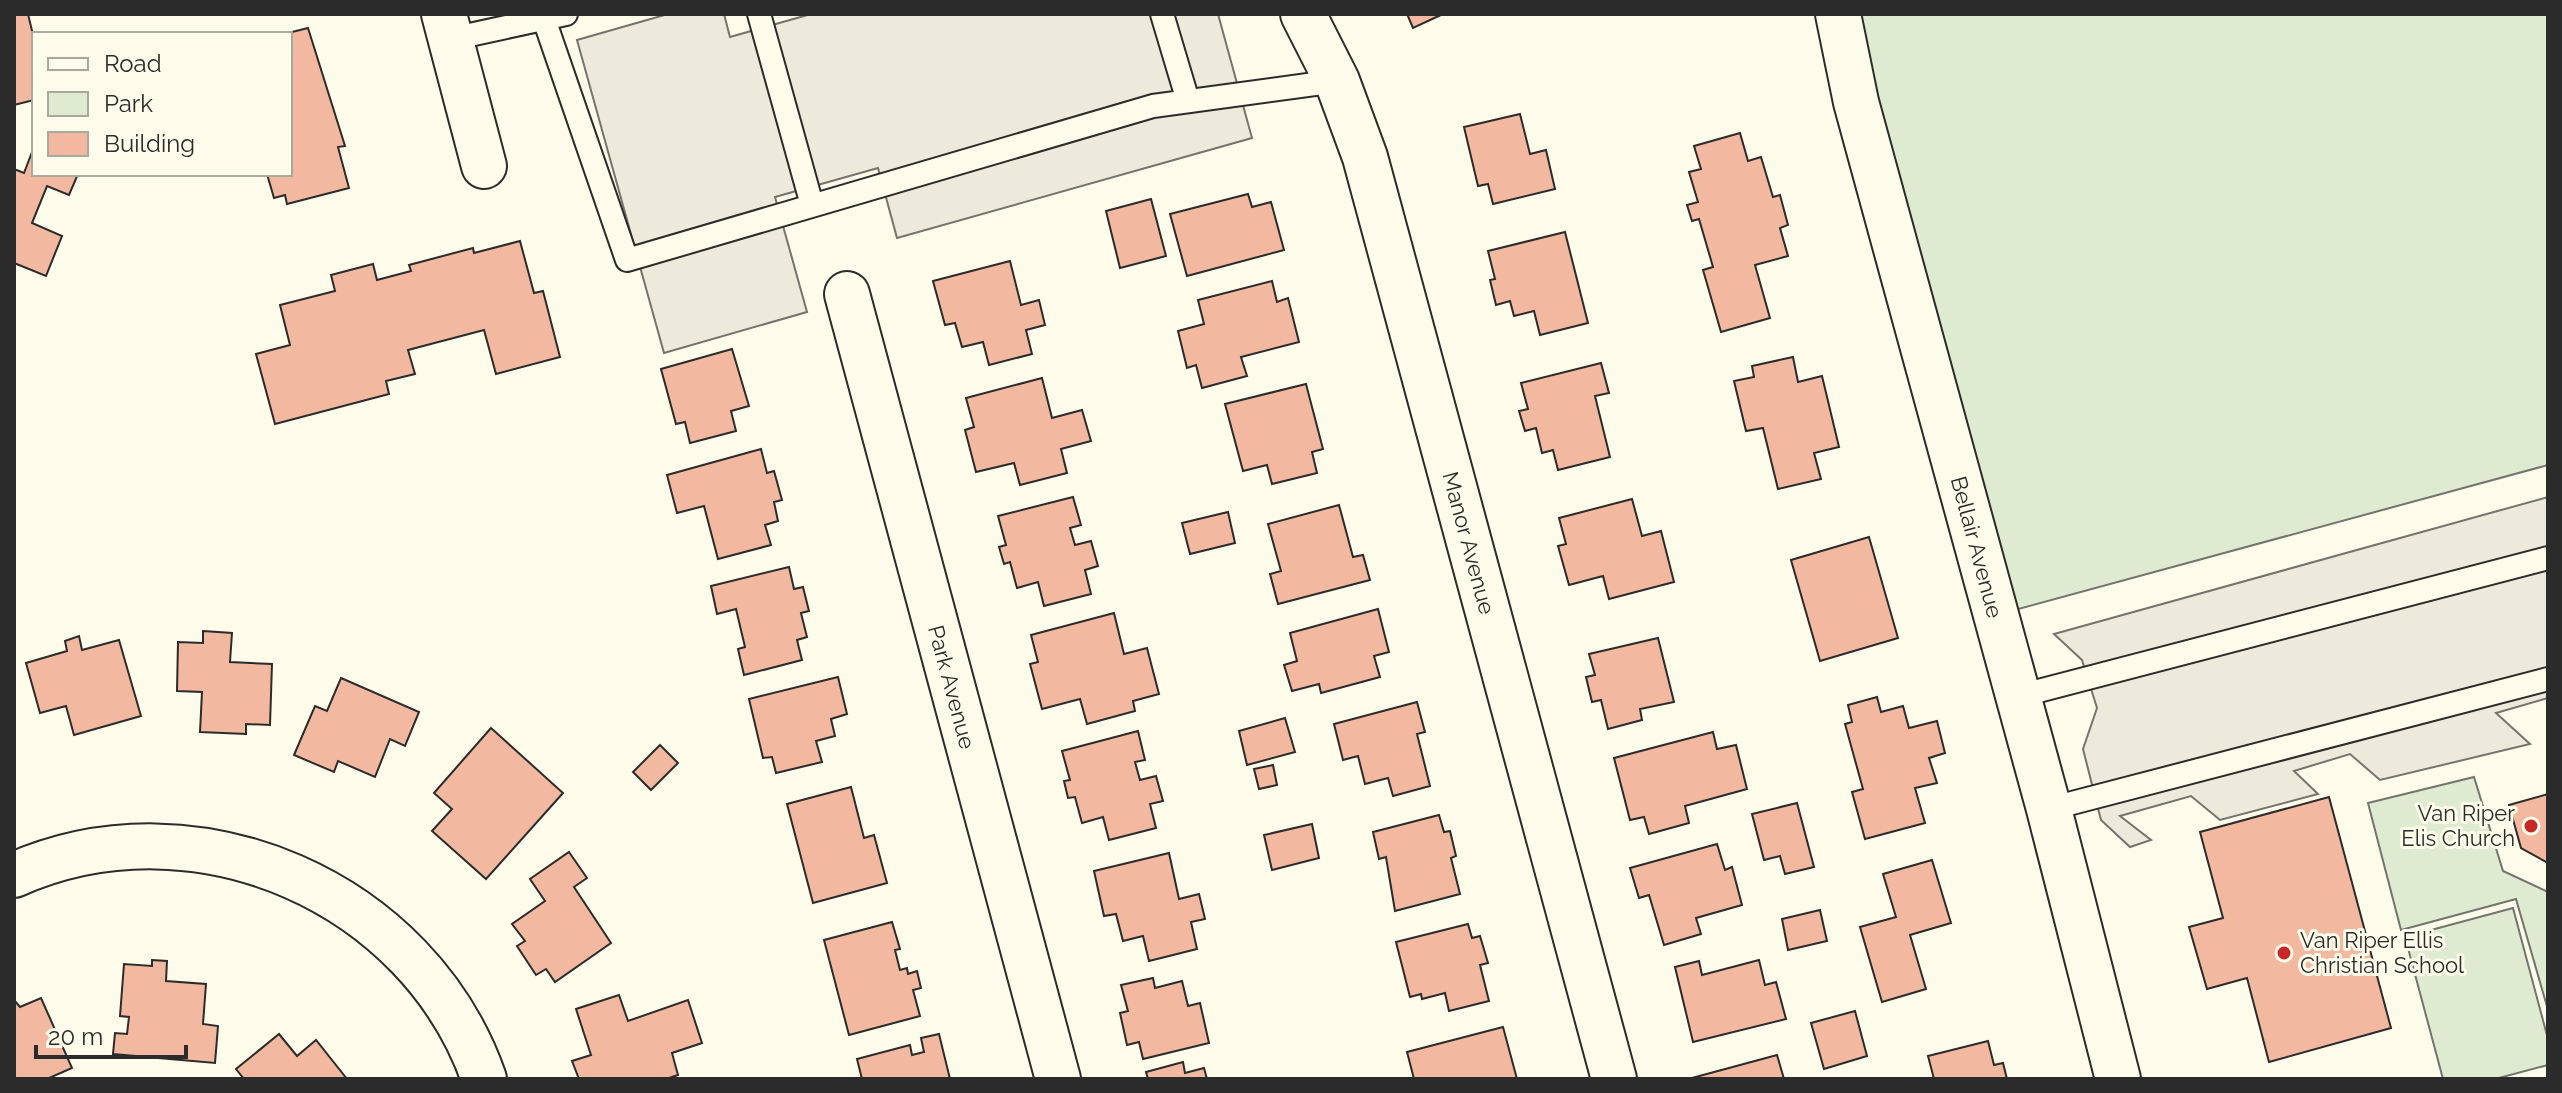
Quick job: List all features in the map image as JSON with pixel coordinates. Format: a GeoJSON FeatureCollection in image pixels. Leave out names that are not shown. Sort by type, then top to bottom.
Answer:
{"type":"FeatureCollection","features":[{"type":"Feature","properties":{"kind":"street","name":"Manor Avenue"},"geometry":{"type":"LineString","coordinates":[[1303,14],[1337,81],[1365,157],[1614,1079]]}},
{"type":"Feature","properties":{"kind":"street","name":"Bellair Avenue"},"geometry":{"type":"LineString","coordinates":[[1838,14],[1856,102],[2019,696],[2118,1079]]}},
{"type":"Feature","properties":{"kind":"street"},"geometry":{"type":"LineString","coordinates":[[447,27],[484,166]]}},
{"type":"Feature","properties":{"kind":"street","name":"Park Avenue"},"geometry":{"type":"LineString","coordinates":[[847,294],[1058,1079]]}},
{"type":"Feature","properties":{"kind":"street"},"geometry":{"type":"LineString","coordinates":[[14,875],[34,866],[94,851],[153,845],[216,850],[281,869],[342,900],[393,939],[439,990],[472,1045],[484,1079]]}},
{"type":"Feature","properties":{"kind":"lane"},"geometry":{"type":"LineString","coordinates":[[1162,14],[1188,101]]}},
{"type":"Feature","properties":{"kind":"lane"},"geometry":{"type":"LineString","coordinates":[[764,16],[812,205]]}},
{"type":"Feature","properties":{"kind":"lane"},"geometry":{"type":"LineString","coordinates":[[447,27],[555,17],[627,260],[1153,106],[1337,81]]}},
{"type":"Feature","properties":{"kind":"lane"},"geometry":{"type":"LineString","coordinates":[[2019,696],[2548,558]]}},
{"type":"Feature","properties":{"kind":"lane"},"geometry":{"type":"LineString","coordinates":[[2049,809],[2548,679]]}},
{"type":"Feature","properties":{"kind":"green space"},"geometry":{"type":"Polygon","coordinates":[[[1838,14],[2548,14],[2548,465],[1996,615],[1838,14]]]}},
{"type":"Feature","properties":{"kind":"green space"},"geometry":{"type":"Polygon","coordinates":[[[2474,777],[2503,871],[2548,892],[2548,1010],[2516,899],[2401,930],[2368,803],[2474,777]]]}},
{"type":"Feature","properties":{"kind":"green space"},"geometry":{"type":"Polygon","coordinates":[[[2513,908],[2548,1039],[2548,1065],[2495,1079],[2443,1079],[2405,937],[2513,908]]]}},
{"type":"Feature","properties":{"kind":"shaded area"},"geometry":{"type":"Polygon","coordinates":[[[668,14],[724,14],[730,37],[811,14],[1218,14],[1252,138],[897,238],[878,168],[775,197],[807,312],[664,353],[577,40],[668,14]]]}},
{"type":"Feature","properties":{"kind":"shaded area"},"geometry":{"type":"Polygon","coordinates":[[[2548,497],[2548,698],[2496,713],[2530,744],[2380,780],[2350,754],[2294,771],[2318,794],[2220,820],[2191,796],[2120,816],[2151,840],[2130,847],[2101,820],[2083,749],[2097,708],[2082,660],[2054,634],[2548,497]]]}},
{"type":"Feature","properties":{"kind":"building"},"geometry":{"type":"Polygon","coordinates":[[[14,14],[28,14],[32,32],[32,100],[14,105],[14,14]]]}},
{"type":"Feature","properties":{"kind":"building"},"geometry":{"type":"Polygon","coordinates":[[[1407,14],[1443,14],[1413,28],[1407,14]]]}},
{"type":"Feature","properties":{"kind":"building"},"geometry":{"type":"Polygon","coordinates":[[[308,28],[345,146],[338,147],[349,188],[287,204],[285,195],[274,198],[268,176],[292,176],[292,32],[308,28]]]}},
{"type":"Feature","properties":{"kind":"building"},"geometry":{"type":"Polygon","coordinates":[[[1520,114],[1530,154],[1546,150],[1555,189],[1493,204],[1488,184],[1478,186],[1464,127],[1520,114]]]}},
{"type":"Feature","properties":{"kind":"building"},"geometry":{"type":"Polygon","coordinates":[[[1740,133],[1748,161],[1761,157],[1773,197],[1780,195],[1788,225],[1780,228],[1788,256],[1755,265],[1770,318],[1721,332],[1703,270],[1713,267],[1699,219],[1692,221],[1687,205],[1698,202],[1689,172],[1701,169],[1694,146],[1740,133]]]}},
{"type":"Feature","properties":{"kind":"building"},"geometry":{"type":"Polygon","coordinates":[[[32,152],[32,176],[77,176],[69,195],[47,186],[32,223],[62,236],[46,276],[14,263],[14,169],[24,173],[32,152]]]}},
{"type":"Feature","properties":{"kind":"building"},"geometry":{"type":"Polygon","coordinates":[[[1248,194],[1252,207],[1271,202],[1284,250],[1187,276],[1170,214],[1248,194]]]}},
{"type":"Feature","properties":{"kind":"building"},"geometry":{"type":"Polygon","coordinates":[[[1151,199],[1166,256],[1120,268],[1106,211],[1151,199]]]}},
{"type":"Feature","properties":{"kind":"building"},"geometry":{"type":"Polygon","coordinates":[[[1565,232],[1588,323],[1540,335],[1534,311],[1514,316],[1510,301],[1496,305],[1490,280],[1495,279],[1488,251],[1565,232]]]}},
{"type":"Feature","properties":{"kind":"building"},"geometry":{"type":"Polygon","coordinates":[[[520,241],[534,293],[543,291],[560,357],[496,374],[484,330],[408,350],[415,374],[386,381],[389,394],[275,424],[256,354],[290,345],[280,305],[335,291],[331,275],[373,264],[377,280],[411,271],[409,265],[473,248],[474,253],[520,241]]]}},
{"type":"Feature","properties":{"kind":"building"},"geometry":{"type":"Polygon","coordinates":[[[1010,261],[1021,305],[1039,300],[1045,325],[1026,330],[1032,354],[989,365],[983,342],[962,347],[955,323],[945,325],[933,281],[1010,261]]]}},
{"type":"Feature","properties":{"kind":"building"},"geometry":{"type":"Polygon","coordinates":[[[1272,281],[1277,302],[1288,298],[1299,342],[1241,357],[1247,376],[1202,388],[1196,365],[1187,368],[1178,331],[1204,324],[1198,300],[1272,281]]]}},
{"type":"Feature","properties":{"kind":"building"},"geometry":{"type":"Polygon","coordinates":[[[732,349],[749,406],[731,411],[736,431],[690,443],[685,422],[676,424],[661,369],[732,349]]]}},
{"type":"Feature","properties":{"kind":"building"},"geometry":{"type":"Polygon","coordinates":[[[1793,357],[1798,382],[1822,376],[1839,447],[1814,453],[1821,479],[1778,489],[1763,428],[1746,431],[1734,381],[1754,377],[1752,366],[1793,357]]]}},
{"type":"Feature","properties":{"kind":"building"},"geometry":{"type":"Polygon","coordinates":[[[1601,363],[1609,393],[1595,396],[1610,457],[1558,470],[1553,450],[1542,453],[1536,428],[1525,431],[1519,411],[1528,409],[1521,383],[1601,363]]]}},
{"type":"Feature","properties":{"kind":"building"},"geometry":{"type":"Polygon","coordinates":[[[1042,378],[1052,418],[1082,410],[1091,441],[1061,449],[1067,473],[1020,485],[1014,463],[976,472],[965,430],[974,427],[966,398],[1042,378]]]}},
{"type":"Feature","properties":{"kind":"building"},"geometry":{"type":"Polygon","coordinates":[[[1306,384],[1323,449],[1312,452],[1317,473],[1272,484],[1267,465],[1243,471],[1225,404],[1306,384]]]}},
{"type":"Feature","properties":{"kind":"building"},"geometry":{"type":"Polygon","coordinates":[[[761,449],[767,473],[774,471],[782,500],[774,502],[778,521],[765,525],[771,545],[718,559],[704,506],[677,513],[667,475],[761,449]]]}},
{"type":"Feature","properties":{"kind":"building"},"geometry":{"type":"Polygon","coordinates":[[[1073,497],[1081,525],[1070,528],[1075,545],[1091,541],[1098,566],[1085,570],[1091,594],[1044,606],[1038,582],[1017,588],[1010,562],[1004,564],[999,547],[1006,545],[998,516],[1073,497]]]}},
{"type":"Feature","properties":{"kind":"building"},"geometry":{"type":"Polygon","coordinates":[[[1632,499],[1642,536],[1661,531],[1674,582],[1609,599],[1603,576],[1569,585],[1558,546],[1566,544],[1559,518],[1632,499]]]}},
{"type":"Feature","properties":{"kind":"building"},"geometry":{"type":"Polygon","coordinates":[[[1339,505],[1353,557],[1363,555],[1370,580],[1278,604],[1270,574],[1281,571],[1268,524],[1339,505]]]}},
{"type":"Feature","properties":{"kind":"building"},"geometry":{"type":"Polygon","coordinates":[[[1228,512],[1235,543],[1190,554],[1182,523],[1228,512]]]}},
{"type":"Feature","properties":{"kind":"building"},"geometry":{"type":"Polygon","coordinates":[[[1869,537],[1898,638],[1820,661],[1791,560],[1869,537]]]}},
{"type":"Feature","properties":{"kind":"building"},"geometry":{"type":"Polygon","coordinates":[[[789,567],[794,589],[803,587],[809,611],[801,613],[807,637],[797,640],[802,660],[744,675],[738,649],[745,647],[736,609],[717,614],[711,586],[789,567]]]}},
{"type":"Feature","properties":{"kind":"building"},"geometry":{"type":"Polygon","coordinates":[[[1378,609],[1389,652],[1374,656],[1380,677],[1321,693],[1319,684],[1292,691],[1284,665],[1297,661],[1290,633],[1378,609]]]}},
{"type":"Feature","properties":{"kind":"building"},"geometry":{"type":"Polygon","coordinates":[[[1114,613],[1124,654],[1147,648],[1159,694],[1133,701],[1135,711],[1087,724],[1080,699],[1042,709],[1030,664],[1038,662],[1031,635],[1114,613]]]}},
{"type":"Feature","properties":{"kind":"building"},"geometry":{"type":"Polygon","coordinates":[[[203,631],[232,633],[230,662],[272,664],[270,725],[246,724],[246,734],[200,732],[202,692],[177,691],[178,642],[203,643],[203,631]]]}},
{"type":"Feature","properties":{"kind":"building"},"geometry":{"type":"Polygon","coordinates":[[[79,636],[82,650],[119,640],[141,716],[74,735],[66,706],[40,713],[26,663],[67,651],[65,641],[79,636]]]}},
{"type":"Feature","properties":{"kind":"building"},"geometry":{"type":"Polygon","coordinates":[[[1658,638],[1674,702],[1640,709],[1642,720],[1608,729],[1601,700],[1592,702],[1586,677],[1595,675],[1589,654],[1658,638]]]}},
{"type":"Feature","properties":{"kind":"building"},"geometry":{"type":"Polygon","coordinates":[[[838,677],[847,714],[831,719],[835,736],[816,741],[822,762],[776,773],[772,757],[763,758],[749,699],[838,677]]]}},
{"type":"Feature","properties":{"kind":"building"},"geometry":{"type":"Polygon","coordinates":[[[341,678],[419,712],[405,746],[390,739],[375,777],[338,761],[334,772],[294,755],[315,706],[327,711],[341,678]]]}},
{"type":"Feature","properties":{"kind":"building"},"geometry":{"type":"Polygon","coordinates":[[[1877,697],[1881,712],[1903,706],[1909,728],[1937,721],[1945,753],[1929,758],[1937,783],[1915,788],[1925,823],[1865,839],[1852,792],[1863,789],[1845,724],[1852,722],[1848,705],[1877,697]]]}},
{"type":"Feature","properties":{"kind":"building"},"geometry":{"type":"Polygon","coordinates":[[[1417,702],[1425,732],[1417,734],[1430,786],[1393,796],[1388,778],[1365,784],[1358,756],[1343,760],[1334,724],[1417,702]]]}},
{"type":"Feature","properties":{"kind":"building"},"geometry":{"type":"Polygon","coordinates":[[[1285,718],[1295,752],[1247,765],[1239,731],[1285,718]]]}},
{"type":"Feature","properties":{"kind":"building"},"geometry":{"type":"Polygon","coordinates":[[[491,728],[563,793],[486,879],[432,831],[452,809],[434,793],[491,728]]]}},
{"type":"Feature","properties":{"kind":"building"},"geometry":{"type":"Polygon","coordinates":[[[1138,731],[1145,760],[1135,762],[1140,780],[1156,776],[1163,801],[1150,804],[1156,828],[1109,840],[1103,817],[1082,823],[1075,797],[1068,798],[1064,781],[1070,780],[1062,751],[1138,731]]]}},
{"type":"Feature","properties":{"kind":"building"},"geometry":{"type":"Polygon","coordinates":[[[1713,732],[1717,749],[1736,745],[1747,789],[1685,806],[1689,823],[1649,834],[1644,817],[1630,820],[1614,758],[1713,732]]]}},
{"type":"Feature","properties":{"kind":"building"},"geometry":{"type":"Polygon","coordinates":[[[660,745],[678,763],[651,790],[633,772],[660,745]]]}},
{"type":"Feature","properties":{"kind":"building"},"geometry":{"type":"Polygon","coordinates":[[[1273,765],[1277,785],[1259,789],[1254,769],[1273,765]]]}},
{"type":"Feature","properties":{"kind":"building"},"geometry":{"type":"Polygon","coordinates":[[[851,787],[864,838],[874,835],[887,883],[813,903],[787,804],[851,787]]]}},
{"type":"Feature","properties":{"kind":"building","name":"Van Riper Elis Church"},"geometry":{"type":"Polygon","coordinates":[[[2548,794],[2548,863],[2521,848],[2509,805],[2548,794]]]}},
{"type":"Feature","properties":{"kind":"building","name":"Van Riper Ellis Christian School"},"geometry":{"type":"Polygon","coordinates":[[[2329,797],[2391,1028],[2269,1062],[2247,978],[2207,989],[2189,927],[2223,918],[2200,832],[2329,797]]]}},
{"type":"Feature","properties":{"kind":"building"},"geometry":{"type":"Polygon","coordinates":[[[1797,803],[1814,867],[1785,874],[1780,856],[1764,860],[1752,814],[1797,803]]]}},
{"type":"Feature","properties":{"kind":"building"},"geometry":{"type":"Polygon","coordinates":[[[1439,815],[1444,832],[1450,831],[1456,856],[1451,858],[1460,894],[1395,911],[1386,857],[1379,859],[1373,832],[1439,815]]]}},
{"type":"Feature","properties":{"kind":"building"},"geometry":{"type":"Polygon","coordinates":[[[1312,824],[1319,858],[1272,870],[1264,835],[1312,824]]]}},
{"type":"Feature","properties":{"kind":"building"},"geometry":{"type":"Polygon","coordinates":[[[1717,844],[1725,870],[1732,867],[1742,905],[1696,918],[1701,934],[1664,945],[1649,895],[1639,898],[1630,868],[1717,844]]]}},
{"type":"Feature","properties":{"kind":"building"},"geometry":{"type":"Polygon","coordinates":[[[569,852],[587,878],[574,887],[611,943],[555,982],[546,969],[536,975],[517,946],[525,941],[512,924],[545,901],[530,879],[569,852]]]}},
{"type":"Feature","properties":{"kind":"building"},"geometry":{"type":"Polygon","coordinates":[[[1169,853],[1179,899],[1199,894],[1205,919],[1191,922],[1197,949],[1149,961],[1143,936],[1123,941],[1116,914],[1104,916],[1094,871],[1169,853]]]}},
{"type":"Feature","properties":{"kind":"building"},"geometry":{"type":"Polygon","coordinates":[[[1932,860],[1951,923],[1910,935],[1926,989],[1882,1002],[1860,927],[1896,917],[1883,874],[1932,860]]]}},
{"type":"Feature","properties":{"kind":"building"},"geometry":{"type":"Polygon","coordinates":[[[1820,910],[1827,941],[1788,950],[1782,919],[1820,910]]]}},
{"type":"Feature","properties":{"kind":"building"},"geometry":{"type":"Polygon","coordinates":[[[892,922],[900,949],[895,950],[900,970],[907,968],[908,974],[917,971],[921,988],[913,990],[920,1016],[849,1035],[824,940],[892,922]]]}},
{"type":"Feature","properties":{"kind":"building"},"geometry":{"type":"Polygon","coordinates":[[[1468,924],[1472,938],[1480,936],[1488,963],[1480,965],[1489,1001],[1449,1011],[1445,993],[1422,999],[1421,994],[1410,997],[1396,942],[1468,924]]]}},
{"type":"Feature","properties":{"kind":"building"},"geometry":{"type":"Polygon","coordinates":[[[152,960],[167,961],[166,981],[206,984],[203,1024],[218,1026],[215,1063],[113,1054],[115,1033],[127,1034],[129,1017],[120,1016],[124,964],[152,966],[152,960]]]}},
{"type":"Feature","properties":{"kind":"building"},"geometry":{"type":"Polygon","coordinates":[[[1759,960],[1765,985],[1776,982],[1786,1019],[1693,1042],[1675,967],[1699,961],[1702,975],[1759,960]]]}},
{"type":"Feature","properties":{"kind":"building"},"geometry":{"type":"Polygon","coordinates":[[[1153,978],[1155,988],[1182,981],[1188,1006],[1200,1003],[1209,1043],[1143,1059],[1139,1042],[1127,1045],[1120,1013],[1128,1011],[1121,985],[1153,978]]]}},
{"type":"Feature","properties":{"kind":"building"},"geometry":{"type":"Polygon","coordinates":[[[619,995],[628,1021],[688,1000],[702,1043],[672,1053],[678,1075],[666,1079],[579,1079],[572,1061],[591,1055],[576,1009],[619,995]]]}},
{"type":"Feature","properties":{"kind":"building"},"geometry":{"type":"Polygon","coordinates":[[[41,998],[72,1068],[47,1079],[14,1079],[14,1000],[20,1007],[41,998]]]}},
{"type":"Feature","properties":{"kind":"building"},"geometry":{"type":"Polygon","coordinates":[[[1855,1011],[1867,1056],[1824,1069],[1811,1023],[1855,1011]]]}},
{"type":"Feature","properties":{"kind":"building"},"geometry":{"type":"Polygon","coordinates":[[[1503,1027],[1517,1079],[1414,1079],[1407,1052],[1503,1027]]]}},
{"type":"Feature","properties":{"kind":"building"},"geometry":{"type":"Polygon","coordinates":[[[279,1034],[297,1056],[316,1040],[347,1079],[244,1079],[236,1069],[279,1034]]]}},
{"type":"Feature","properties":{"kind":"building"},"geometry":{"type":"Polygon","coordinates":[[[939,1034],[950,1079],[862,1079],[857,1059],[910,1045],[912,1055],[924,1052],[921,1038],[939,1034]]]}},
{"type":"Feature","properties":{"kind":"building"},"geometry":{"type":"Polygon","coordinates":[[[1988,1041],[1994,1065],[2003,1063],[2007,1079],[1934,1079],[1928,1056],[1988,1041]]]}},
{"type":"Feature","properties":{"kind":"building"},"geometry":{"type":"Polygon","coordinates":[[[1777,1055],[1784,1079],[1692,1078],[1777,1055]]]}},
{"type":"Feature","properties":{"kind":"building"},"geometry":{"type":"Polygon","coordinates":[[[1183,1062],[1185,1073],[1204,1068],[1207,1079],[1148,1079],[1146,1072],[1183,1062]]]}},
{"type":"Feature","properties":{"kind":"place","name":"Van Riper Elis Church"},"geometry":{"type":"Point","coordinates":[2531,826]}},
{"type":"Feature","properties":{"kind":"place","name":"Van Riper Ellis Christian School"},"geometry":{"type":"Point","coordinates":[2284,953]}}]}
